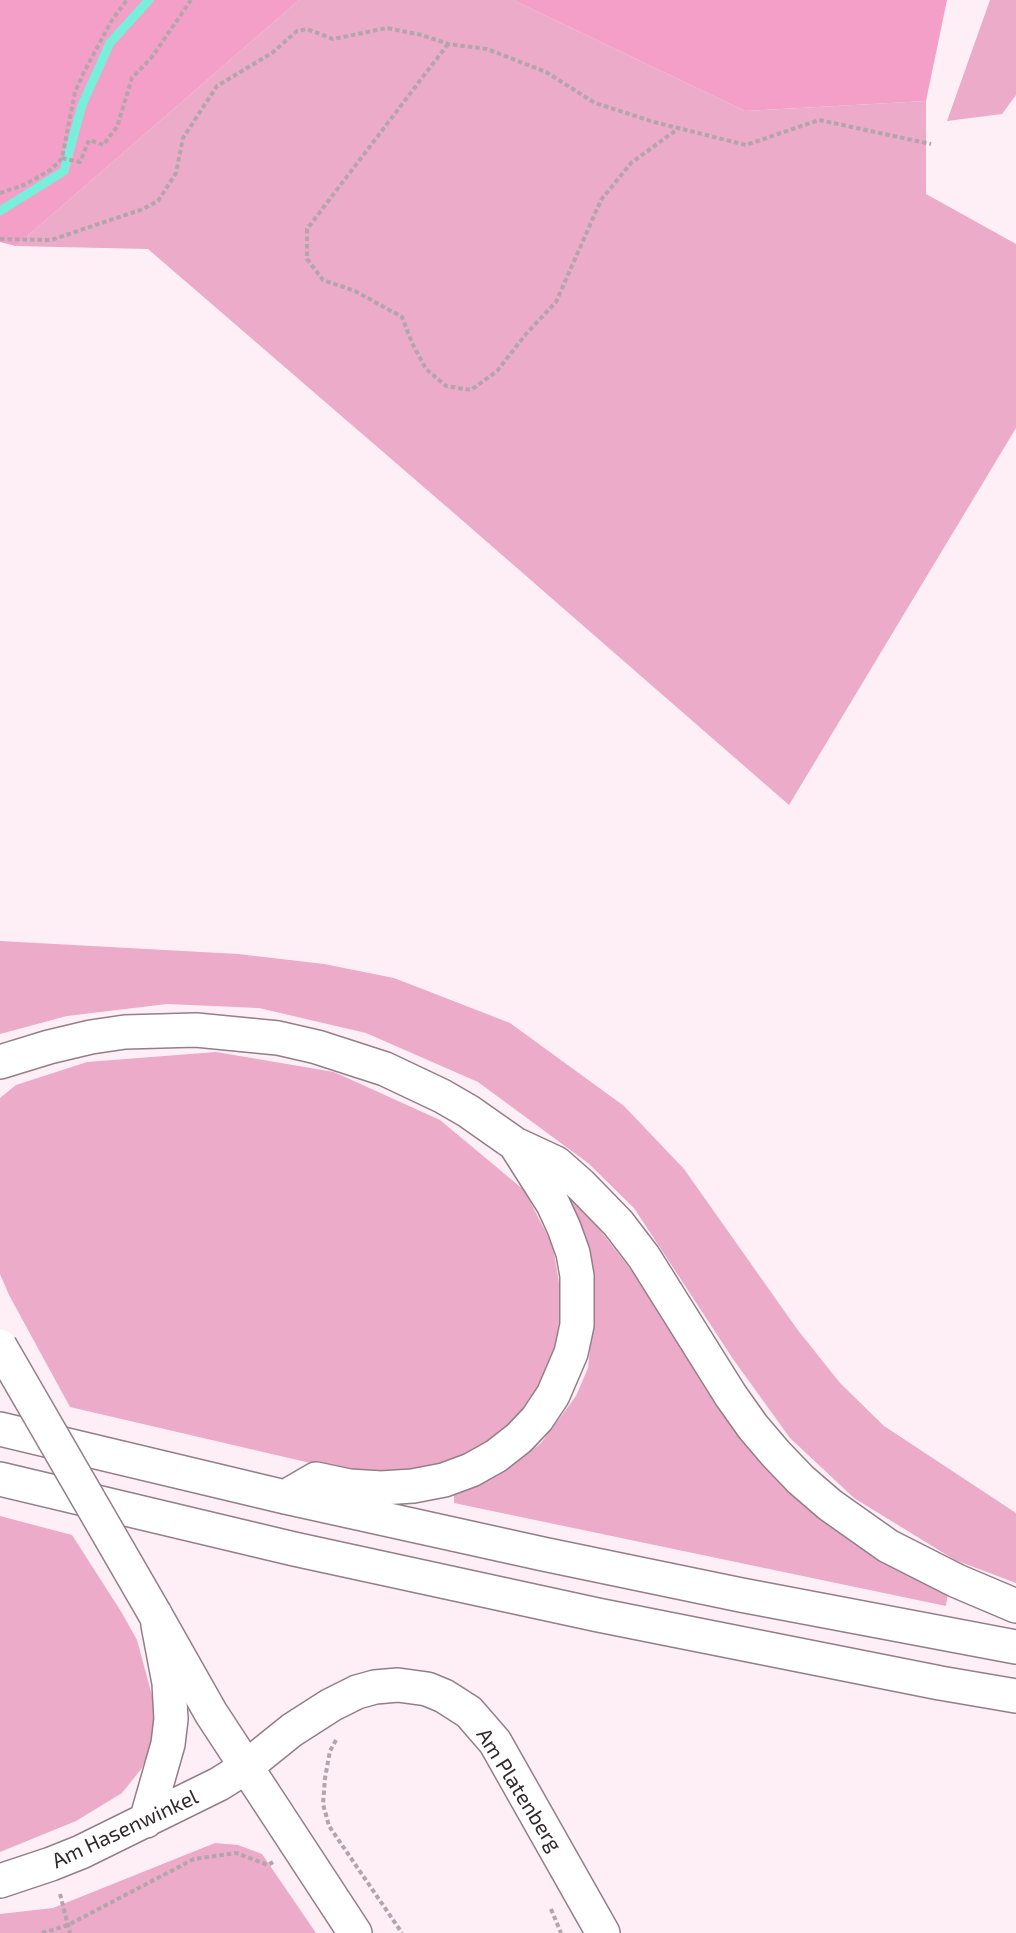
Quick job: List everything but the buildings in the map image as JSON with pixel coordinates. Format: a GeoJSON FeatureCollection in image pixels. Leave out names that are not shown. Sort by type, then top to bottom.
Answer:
{"type":"FeatureCollection","features":[{"type":"Feature","properties":{"kind":"main road"},"geometry":{"type":"LineString","coordinates":[[0,1062],[91,1037],[124,1032],[196,1030],[278,1038],[339,1053],[419,1084],[459,1106],[515,1144],[556,1163],[618,1223],[644,1257],[736,1404],[768,1445],[801,1480],[830,1505],[888,1546],[948,1577],[1016,1606]]}},
{"type":"Feature","properties":{"kind":"main road"},"geometry":{"type":"LineString","coordinates":[[285,1497],[316,1479],[349,1486],[381,1488],[413,1486],[453,1477],[496,1456],[519,1438],[537,1419],[553,1395],[571,1353],[577,1325],[577,1276],[573,1252],[553,1204],[515,1144]]}},
{"type":"Feature","properties":{"kind":"main road"},"geometry":{"type":"LineString","coordinates":[[0,1346],[156,1614],[189,1676],[355,1933]]}},
{"type":"Feature","properties":{"kind":"main road"},"geometry":{"type":"LineString","coordinates":[[0,1429],[285,1497],[543,1554],[741,1595],[1016,1647]]}},
{"type":"Feature","properties":{"kind":"main road"},"geometry":{"type":"LineString","coordinates":[[0,1479],[294,1549],[598,1615],[939,1683],[1016,1696]]}},
{"type":"Feature","properties":{"kind":"main road"},"geometry":{"type":"LineString","coordinates":[[146,1821],[168,1744],[171,1719],[169,1683],[156,1614]]}},
{"type":"Feature","properties":{"kind":"main road","name":"Am Platenberg"},"geometry":{"type":"LineString","coordinates":[[246,1767],[292,1730],[331,1705],[357,1692],[375,1687],[398,1685],[427,1689],[444,1696],[469,1712],[495,1742],[603,1933]]}},
{"type":"Feature","properties":{"kind":"main road","name":"Am Hasenwinkel"},"geometry":{"type":"LineString","coordinates":[[0,1881],[51,1864],[146,1821],[219,1784],[246,1767]]}},
{"type":"Feature","properties":{"kind":"path"},"geometry":{"type":"LineString","coordinates":[[0,193],[24,185],[52,169],[62,158],[75,92],[112,20],[127,0]]}},
{"type":"Feature","properties":{"kind":"path"},"geometry":{"type":"LineString","coordinates":[[62,158],[80,162],[90,140],[103,145],[117,127],[132,78],[152,57],[191,0]]}},
{"type":"Feature","properties":{"kind":"path"},"geometry":{"type":"LineString","coordinates":[[0,239],[51,240],[143,209],[158,201],[176,173],[183,138],[217,86],[272,53],[297,31],[307,29],[333,39],[387,28],[422,35],[448,44],[487,49],[546,72],[595,103],[746,145],[819,120],[931,144]]}},
{"type":"Feature","properties":{"kind":"path"},"geometry":{"type":"LineString","coordinates":[[448,44],[307,229],[307,259],[323,280],[355,291],[402,317],[412,343],[426,369],[446,386],[471,390],[497,371],[526,334],[556,302],[601,200],[631,163],[679,128]]}},
{"type":"Feature","properties":{"kind":"path"},"geometry":{"type":"LineString","coordinates":[[341,1730],[330,1751],[325,1778],[323,1804],[329,1826],[402,1933]]}},
{"type":"Feature","properties":{"kind":"path"},"geometry":{"type":"LineString","coordinates":[[42,1933],[68,1925],[194,1859],[236,1853],[268,1865],[329,1826]]}},
{"type":"Feature","properties":{"kind":"path"},"geometry":{"type":"LineString","coordinates":[[547,1900],[561,1933]]}},
{"type":"Feature","properties":{"kind":"path"},"geometry":{"type":"LineString","coordinates":[[68,1925],[70,1933]]}},
{"type":"Feature","properties":{"kind":"shaded area"},"geometry":{"type":"Polygon","coordinates":[[[0,0],[299,0],[16,246],[0,242],[0,0]]]}},
{"type":"Feature","properties":{"kind":"shaded area"},"geometry":{"type":"Polygon","coordinates":[[[299,0],[513,0],[745,111],[926,101],[926,194],[1016,244],[1016,428],[789,805],[148,249],[16,246],[299,0]]]}},
{"type":"Feature","properties":{"kind":"shaded area"},"geometry":{"type":"Polygon","coordinates":[[[513,0],[947,0],[926,101],[745,111],[513,0]]]}},
{"type":"Feature","properties":{"kind":"shaded area"},"geometry":{"type":"Polygon","coordinates":[[[990,0],[1016,0],[1016,95],[1002,114],[947,121],[990,0]]]}},
{"type":"Feature","properties":{"kind":"shaded area"},"geometry":{"type":"Polygon","coordinates":[[[0,941],[238,954],[324,964],[394,978],[510,1023],[624,1106],[684,1169],[797,1329],[840,1383],[884,1426],[1016,1513],[1016,1583],[955,1560],[854,1498],[790,1438],[733,1359],[634,1208],[588,1163],[478,1082],[366,1033],[259,1008],[167,1004],[67,1016],[0,1034],[0,941]]]}},
{"type":"Feature","properties":{"kind":"shaded area"},"geometry":{"type":"Polygon","coordinates":[[[216,1052],[334,1072],[440,1120],[524,1190],[553,1246],[562,1302],[552,1370],[517,1418],[476,1452],[427,1473],[349,1472],[70,1407],[9,1295],[0,1274],[0,1098],[16,1085],[87,1062],[216,1052]]]}},
{"type":"Feature","properties":{"kind":"shaded area"},"geometry":{"type":"Polygon","coordinates":[[[563,1188],[583,1208],[661,1309],[699,1372],[948,1592],[946,1606],[454,1503],[454,1492],[495,1476],[541,1443],[576,1396],[588,1368],[594,1309],[592,1273],[563,1188]]]}},
{"type":"Feature","properties":{"kind":"shaded area"},"geometry":{"type":"Polygon","coordinates":[[[0,1516],[72,1535],[137,1640],[154,1703],[153,1739],[142,1768],[122,1793],[76,1821],[0,1852],[0,1516]]]}},
{"type":"Feature","properties":{"kind":"shaded area"},"geometry":{"type":"Polygon","coordinates":[[[215,1843],[238,1845],[262,1854],[316,1933],[0,1933],[0,1914],[53,1908],[215,1843]]]}},
{"type":"Feature","properties":{"kind":"waterway"},"geometry":{"type":"LineString","coordinates":[[0,211],[64,171],[82,105],[110,43],[149,0]]}}]}
